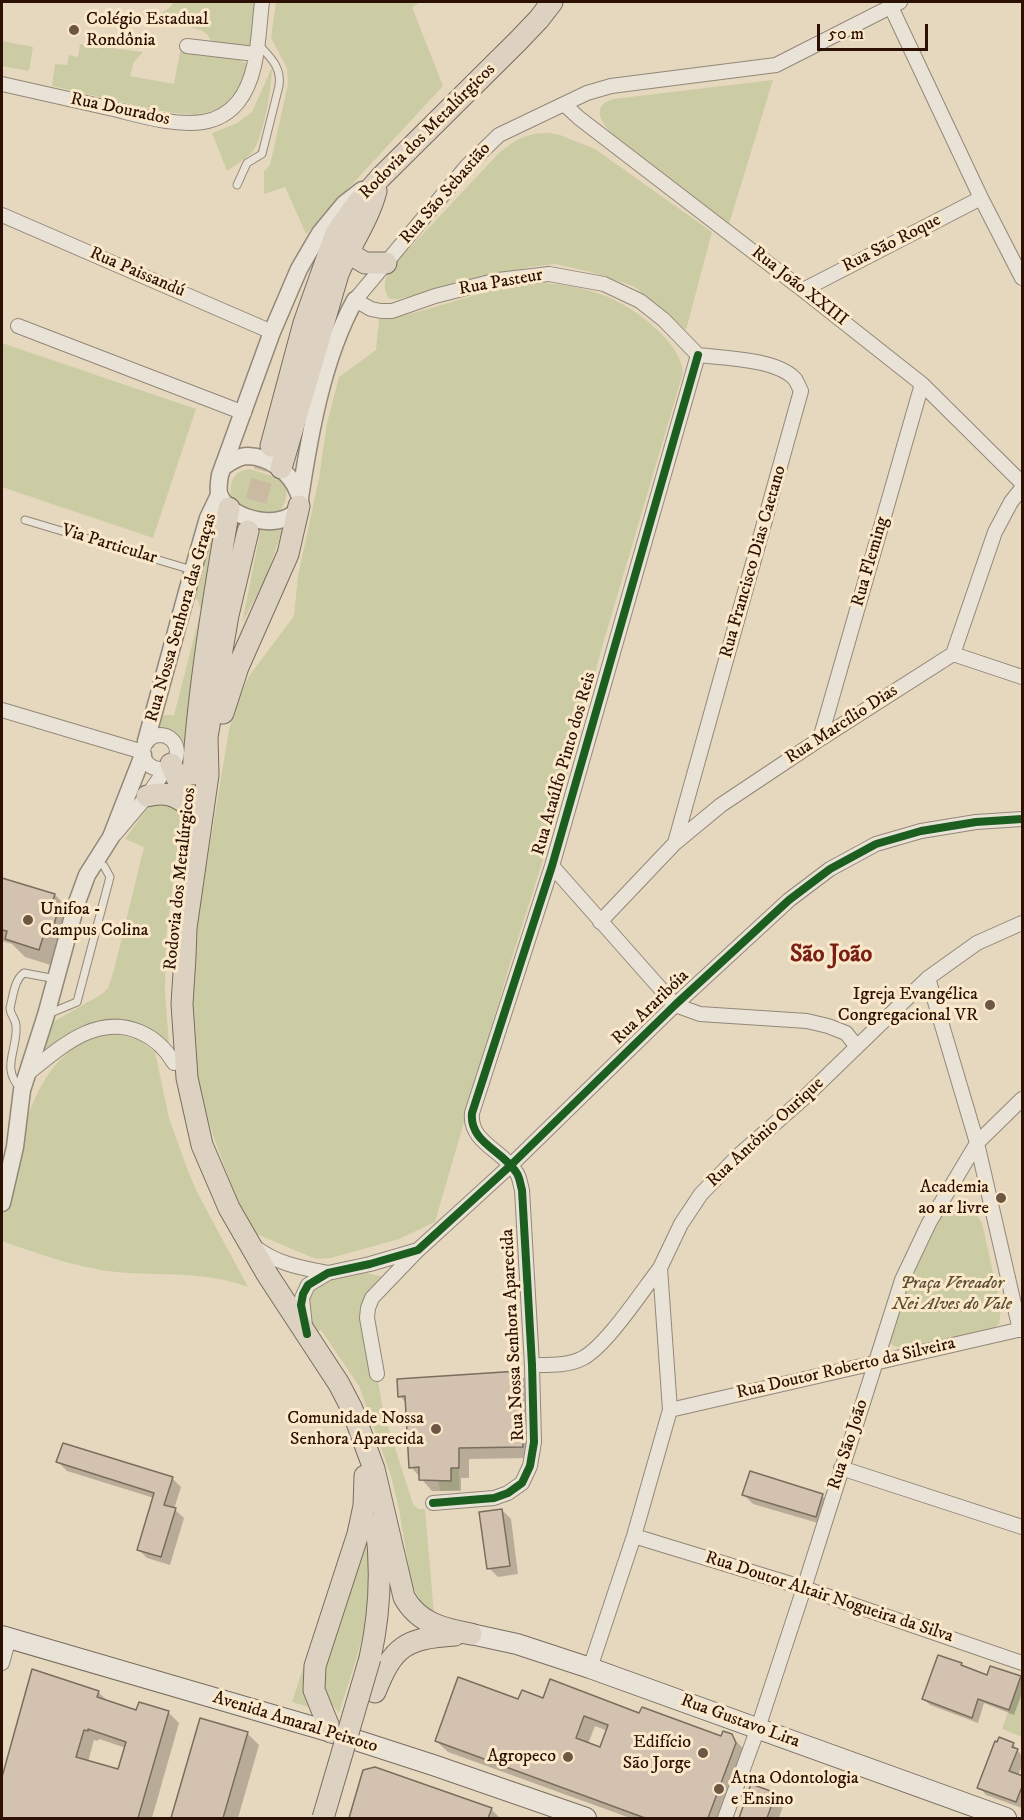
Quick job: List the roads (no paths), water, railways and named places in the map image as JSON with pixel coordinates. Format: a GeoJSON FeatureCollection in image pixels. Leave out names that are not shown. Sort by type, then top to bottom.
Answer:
{"type":"FeatureCollection","features":[{"type":"Feature","properties":{"kind":"main road","name":"Rodovia dos Metalúrgicos"},"geometry":{"type":"LineString","coordinates":[[271,446],[304,323],[336,233],[380,178],[518,41],[552,2]]}},
{"type":"Feature","properties":{"kind":"main road"},"geometry":{"type":"LineString","coordinates":[[283,470],[338,274],[374,201],[380,178]]}},
{"type":"Feature","properties":{"kind":"main road"},"geometry":{"type":"LineString","coordinates":[[347,252],[365,263],[386,263]]}},
{"type":"Feature","properties":{"kind":"main road"},"geometry":{"type":"LineString","coordinates":[[200,774],[198,705],[224,501]]}},
{"type":"Feature","properties":{"kind":"main road"},"geometry":{"type":"LineString","coordinates":[[200,774],[232,682],[288,554],[300,502]]}},
{"type":"Feature","properties":{"kind":"main road","name":"Rodovia dos Metalúrgicos"},"geometry":{"type":"LineString","coordinates":[[248,531],[228,615],[200,774],[186,928],[182,1004],[191,1100],[202,1145],[221,1192],[246,1240],[339,1384],[352,1409],[368,1453],[384,1509]]}},
{"type":"Feature","properties":{"kind":"main road"},"geometry":{"type":"LineString","coordinates":[[170,765],[190,807]]}},
{"type":"Feature","properties":{"kind":"main road","name":"Rodovia dos Metalúrgicos"},"geometry":{"type":"LineString","coordinates":[[200,774],[190,807],[175,914],[170,973],[174,1064],[185,1126],[205,1183],[242,1252],[339,1403],[356,1446],[375,1516],[380,1567],[380,1660]]}},
{"type":"Feature","properties":{"kind":"main road"},"geometry":{"type":"LineString","coordinates":[[147,796],[167,794],[176,796],[190,807]]}},
{"type":"Feature","properties":{"kind":"main road"},"geometry":{"type":"LineString","coordinates":[[337,1735],[314,1690],[315,1665],[358,1534],[364,1506],[365,1476]]}},
{"type":"Feature","properties":{"kind":"main road"},"geometry":{"type":"LineString","coordinates":[[384,1509],[401,1588],[408,1604],[427,1622],[471,1634]]}},
{"type":"Feature","properties":{"kind":"main road"},"geometry":{"type":"LineString","coordinates":[[335,1818],[375,1692],[390,1594],[384,1509]]}},
{"type":"Feature","properties":{"kind":"main road"},"geometry":{"type":"LineString","coordinates":[[321,1818],[380,1660],[419,1639],[471,1634]]}},
{"type":"Feature","properties":{"kind":"main road","name":"Rua Gustavo Lira"},"geometry":{"type":"LineString","coordinates":[[471,1634],[517,1644],[590,1668],[1006,1818]]}},
{"type":"Feature","properties":{"kind":"main road","name":"Avenida Amaral Peixoto"},"geometry":{"type":"LineString","coordinates":[[5,1637],[337,1735],[433,1765],[585,1818]]}},
{"type":"Feature","properties":{"kind":"street","name":"Rua Dourados"},"geometry":{"type":"LineString","coordinates":[[2,84],[166,121],[205,122],[224,114],[238,102],[248,83],[256,48],[262,2]]}},
{"type":"Feature","properties":{"kind":"street"},"geometry":{"type":"LineString","coordinates":[[896,4],[981,198],[1023,278]]}},
{"type":"Feature","properties":{"kind":"street","name":"Rua São Sebastião"},"geometry":{"type":"LineString","coordinates":[[300,502],[308,443],[337,341],[355,300],[467,166],[499,135],[587,93],[611,86],[776,64],[896,4]]}},
{"type":"Feature","properties":{"kind":"street"},"geometry":{"type":"LineString","coordinates":[[187,46],[256,48]]}},
{"type":"Feature","properties":{"kind":"street","name":"Rua João XXIII"},"geometry":{"type":"LineString","coordinates":[[564,104],[922,384],[1023,483]]}},
{"type":"Feature","properties":{"kind":"street"},"geometry":{"type":"LineString","coordinates":[[224,467],[232,460],[248,456],[283,470],[291,478],[300,502],[292,515],[283,519],[273,521],[246,518],[224,501],[219,483],[224,467],[272,332],[299,269],[320,233],[344,204],[380,178]]}},
{"type":"Feature","properties":{"kind":"street","name":"Rua São Roque"},"geometry":{"type":"LineString","coordinates":[[804,290],[981,198]]}},
{"type":"Feature","properties":{"kind":"street","name":"Rua Paissandú"},"geometry":{"type":"LineString","coordinates":[[2,215],[272,332]]}},
{"type":"Feature","properties":{"kind":"street","name":"Rua Pasteur"},"geometry":{"type":"LineString","coordinates":[[355,300],[371,309],[392,311],[498,280],[549,274],[604,284],[640,301],[664,320],[698,355]]}},
{"type":"Feature","properties":{"kind":"street"},"geometry":{"type":"LineString","coordinates":[[18,326],[244,413]]}},
{"type":"Feature","properties":{"kind":"street","name":"Rua Francisco Dias Caetano"},"geometry":{"type":"LineString","coordinates":[[675,843],[801,391],[794,378],[761,362],[698,355]]}},
{"type":"Feature","properties":{"kind":"street","name":"Rua Ataúlfo Pinto dos Reis"},"geometry":{"type":"LineString","coordinates":[[511,1165],[475,1132],[471,1124],[472,1113],[552,866],[698,355]]}},
{"type":"Feature","properties":{"kind":"street","name":"Rua Fleming"},"geometry":{"type":"LineString","coordinates":[[820,739],[922,384]]}},
{"type":"Feature","properties":{"kind":"street","name":"Rua São Sebastião"},"geometry":{"type":"LineString","coordinates":[[283,470],[308,443]]}},
{"type":"Feature","properties":{"kind":"street"},"geometry":{"type":"LineString","coordinates":[[1023,488],[1011,502],[995,532],[953,654],[1023,677]]}},
{"type":"Feature","properties":{"kind":"street","name":"Rua Nossa Senhora das Graças"},"geometry":{"type":"LineString","coordinates":[[111,837],[144,749],[208,518],[224,501]]}},
{"type":"Feature","properties":{"kind":"street","name":"Rua Marcílio Dias"},"geometry":{"type":"LineString","coordinates":[[600,922],[675,843],[721,805],[953,654]]}},
{"type":"Feature","properties":{"kind":"street"},"geometry":{"type":"LineString","coordinates":[[2,711],[144,749]]}},
{"type":"Feature","properties":{"kind":"street"},"geometry":{"type":"LineString","coordinates":[[155,735],[171,739],[177,749],[170,765],[162,769],[151,766],[144,749],[155,735]]}},
{"type":"Feature","properties":{"kind":"street","name":"Rua Nossa Senhora das Graças"},"geometry":{"type":"LineString","coordinates":[[2,1203],[15,1147],[25,1082],[80,891],[111,837],[147,796],[170,765]]}},
{"type":"Feature","properties":{"kind":"street","name":"Rua Araribóia"},"geometry":{"type":"LineString","coordinates":[[377,1374],[367,1318],[372,1298],[418,1250],[511,1165],[675,1005],[789,900],[830,869],[876,844],[921,831],[976,822],[1023,819]]}},
{"type":"Feature","properties":{"kind":"street"},"geometry":{"type":"LineString","coordinates":[[552,866],[675,1005],[700,1014],[807,1021],[846,1033],[857,1047]]}},
{"type":"Feature","properties":{"kind":"street","name":"Rua Antônio Ourique"},"geometry":{"type":"LineString","coordinates":[[590,1668],[634,1536],[670,1410],[660,1268],[681,1224],[701,1194],[739,1155],[804,1098],[928,978],[977,943],[1023,923]]}},
{"type":"Feature","properties":{"kind":"street"},"geometry":{"type":"LineString","coordinates":[[928,978],[977,1143],[1021,1330]]}},
{"type":"Feature","properties":{"kind":"street"},"geometry":{"type":"LineString","coordinates":[[25,1082],[79,1036],[93,1029],[112,1027],[137,1031],[154,1040],[165,1050],[174,1064]]}},
{"type":"Feature","properties":{"kind":"street","name":"Rua São João"},"geometry":{"type":"LineString","coordinates":[[725,1818],[758,1728],[902,1280],[929,1223],[977,1143],[1023,1099]]}},
{"type":"Feature","properties":{"kind":"street","name":"Rua Nossa Senhora Aparecida"},"geometry":{"type":"LineString","coordinates":[[434,1503],[501,1496],[522,1483],[527,1475],[533,1454],[532,1365],[522,1190],[518,1174],[511,1165]]}},
{"type":"Feature","properties":{"kind":"street"},"geometry":{"type":"LineString","coordinates":[[246,1240],[267,1256],[282,1263],[328,1273]]}},
{"type":"Feature","properties":{"kind":"street","name":"Rua Araribóia"},"geometry":{"type":"LineString","coordinates":[[328,1273],[418,1250]]}},
{"type":"Feature","properties":{"kind":"street"},"geometry":{"type":"LineString","coordinates":[[532,1365],[560,1365],[583,1358],[602,1343],[660,1268]]}},
{"type":"Feature","properties":{"kind":"street"},"geometry":{"type":"LineString","coordinates":[[307,1334],[301,1305],[303,1294],[308,1285],[328,1273]]}},
{"type":"Feature","properties":{"kind":"street","name":"Rua Doutor Roberto da Silveira"},"geometry":{"type":"LineString","coordinates":[[670,1410],[1021,1330]]}},
{"type":"Feature","properties":{"kind":"street"},"geometry":{"type":"LineString","coordinates":[[841,1468],[1023,1527]]}},
{"type":"Feature","properties":{"kind":"street","name":"Rua Doutor Altair Nogueira da Silva"},"geometry":{"type":"LineString","coordinates":[[634,1536],[804,1588],[1023,1663]]}},
{"type":"Feature","properties":{"kind":"street"},"geometry":{"type":"LineString","coordinates":[[2,1664],[5,1637]]}},
{"type":"Feature","properties":{"kind":"street"},"geometry":{"type":"LineString","coordinates":[[321,1818],[337,1735]]}},
{"type":"Feature","properties":{"kind":"lane"},"geometry":{"type":"LineString","coordinates":[[237,185],[247,164],[260,156],[263,151],[279,86],[280,75],[276,65],[256,48]]}},
{"type":"Feature","properties":{"kind":"lane","name":"Via Particular"},"geometry":{"type":"LineString","coordinates":[[25,520],[193,570]]}},
{"type":"Feature","properties":{"kind":"lane"},"geometry":{"type":"LineString","coordinates":[[46,1015],[77,1002],[110,877],[104,866],[95,862]]}},
{"type":"Feature","properties":{"kind":"lane"},"geometry":{"type":"LineString","coordinates":[[25,1082],[15,1083],[9,1071],[16,1025],[9,1012],[17,982],[24,973],[56,979]]}},
{"type":"Feature","properties":{"kind":"tunnel"},"geometry":{"type":"LineString","coordinates":[[248,531],[271,446]]}},
{"type":"Feature","properties":{"kind":"place","name":"Colégio Estadual Rondônia"},"geometry":{"type":"Point","coordinates":[74,30]}},
{"type":"Feature","properties":{"kind":"place","name":"Unifoa - Campus Colina"},"geometry":{"type":"Point","coordinates":[28,920]}},
{"type":"Feature","properties":{"kind":"place","name":"Igreja Evangélica Congregacional VR"},"geometry":{"type":"Point","coordinates":[990,1005]}},
{"type":"Feature","properties":{"kind":"place","name":"Academia ao ar livre"},"geometry":{"type":"Point","coordinates":[1001,1198]}},
{"type":"Feature","properties":{"kind":"place","name":"Comunidade Nossa Senhora Aparecida"},"geometry":{"type":"Point","coordinates":[436,1429]}},
{"type":"Feature","properties":{"kind":"place","name":"Edifício São Jorge"},"geometry":{"type":"Point","coordinates":[703,1753]}},
{"type":"Feature","properties":{"kind":"place","name":"Agropeco"},"geometry":{"type":"Point","coordinates":[568,1757]}},
{"type":"Feature","properties":{"kind":"place","name":"Atna Odontologia e Ensino"},"geometry":{"type":"Point","coordinates":[719,1789]}},
{"type":"Feature","properties":{"kind":"district","name":"São João"},"geometry":{"type":"Point","coordinates":[831,956]}},
{"type":"Feature","properties":{"kind":"park label","name":"Praça Vereador Nei Alves do Vale"},"geometry":{"type":"Point","coordinates":[952,1294]}}]}
